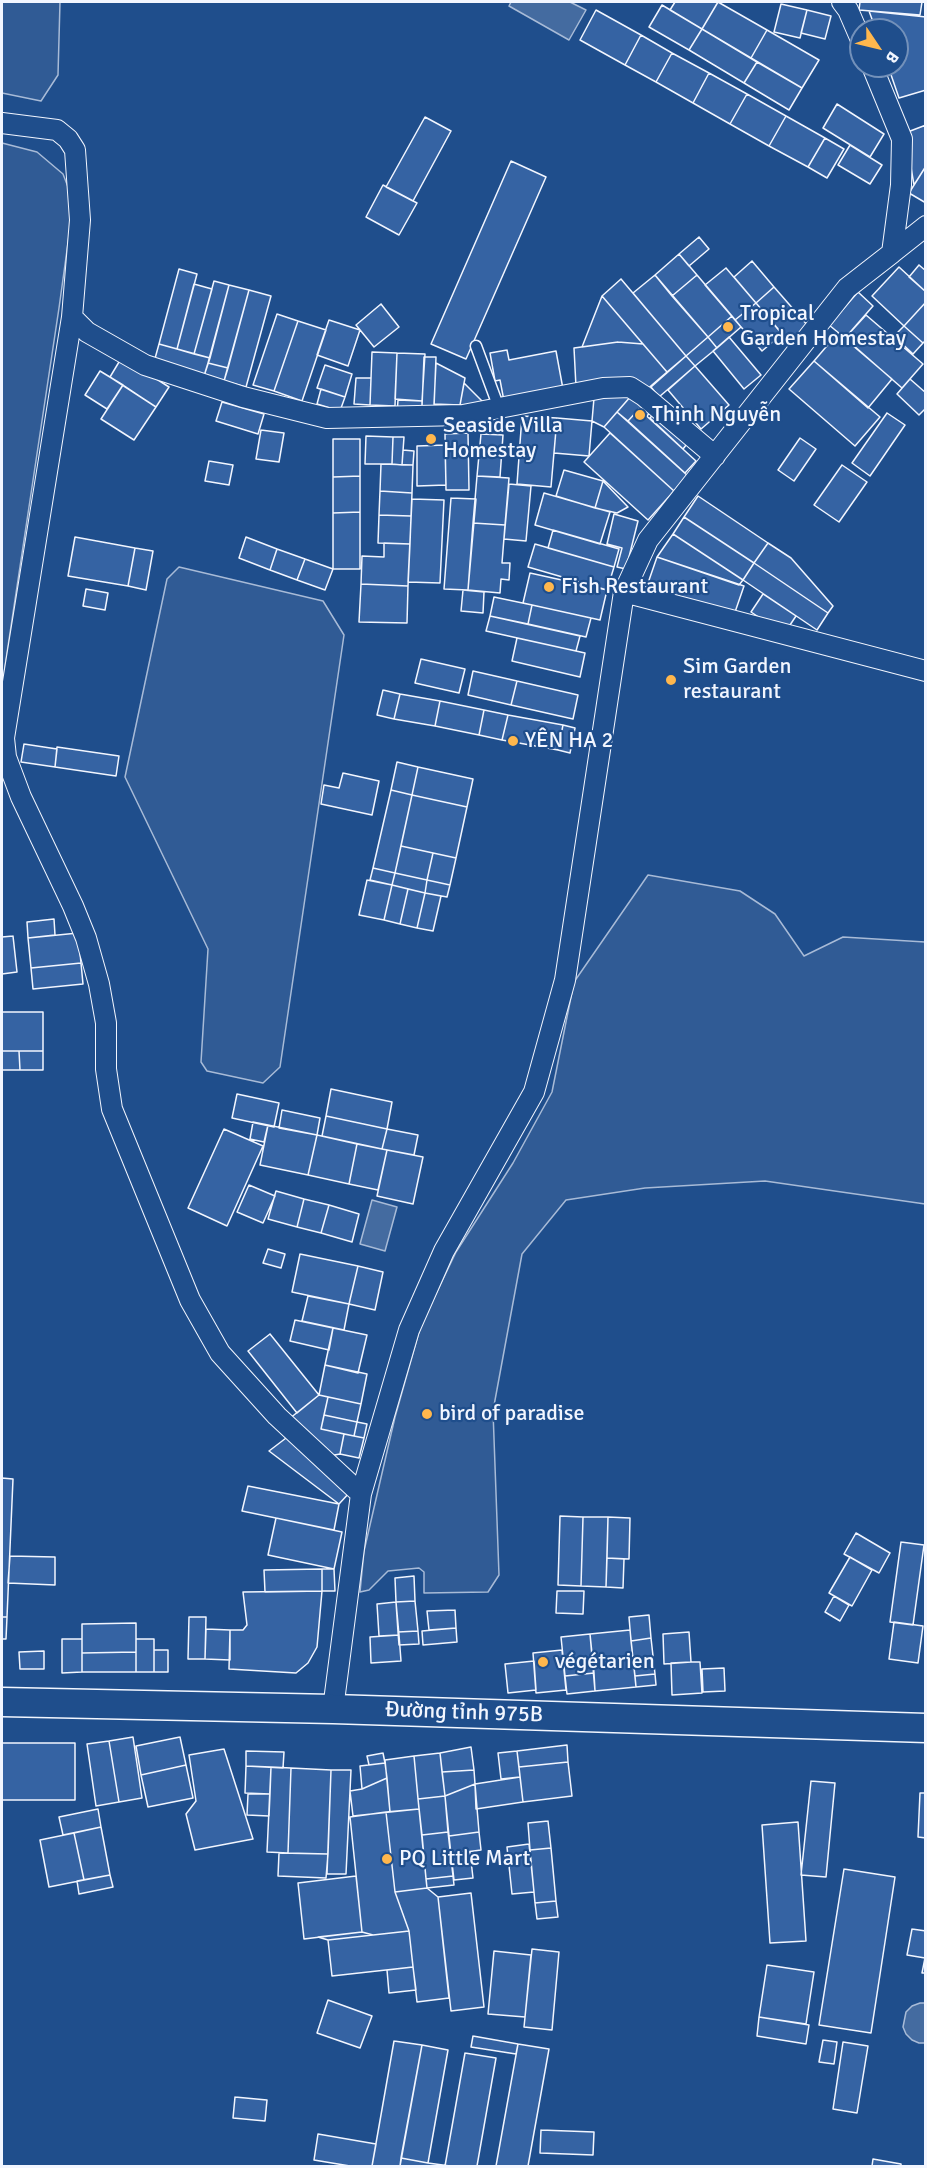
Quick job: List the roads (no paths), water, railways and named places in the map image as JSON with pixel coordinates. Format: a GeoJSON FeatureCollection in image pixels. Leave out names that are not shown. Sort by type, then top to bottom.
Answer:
{"type":"FeatureCollection","features":[{"type":"Feature","properties":{"kind":"main road","name":"Đường tỉnh 975B"},"geometry":{"type":"LineString","coordinates":[[2,1702],[333,1709],[926,1728]]}},
{"type":"Feature","properties":{"kind":"street"},"geometry":{"type":"LineString","coordinates":[[842,2],[851,18]]}},
{"type":"Feature","properties":{"kind":"street"},"geometry":{"type":"LineString","coordinates":[[877,78],[902,139],[901,185],[892,253]]}},
{"type":"Feature","properties":{"kind":"street"},"geometry":{"type":"LineString","coordinates":[[2,123],[57,130],[68,139],[75,150],[80,220],[72,316],[4,738],[6,757],[21,797],[86,938],[99,984],[106,1023],[107,1080],[112,1109],[190,1300],[220,1353],[277,1416],[361,1494]]}},
{"type":"Feature","properties":{"kind":"street"},"geometry":{"type":"LineString","coordinates":[[333,1709],[361,1494],[410,1330],[444,1251],[534,1092],[565,980],[624,592],[648,540],[847,288],[926,226]]}},
{"type":"Feature","properties":{"kind":"street"},"geometry":{"type":"LineString","coordinates":[[72,316],[87,332],[146,365],[243,397],[327,418],[463,415],[603,388],[630,387],[644,396],[715,456]]}},
{"type":"Feature","properties":{"kind":"street"},"geometry":{"type":"LineString","coordinates":[[624,592],[926,671]]}},
{"type":"Feature","properties":{"kind":"lane"},"geometry":{"type":"LineString","coordinates":[[476,346],[499,408]]}},
{"type":"Feature","properties":{"kind":"place","name":"Tropical Garden Homestay"},"geometry":{"type":"Point","coordinates":[728,327]}},
{"type":"Feature","properties":{"kind":"place","name":"Thịnh Nguyễn"},"geometry":{"type":"Point","coordinates":[640,415]}},
{"type":"Feature","properties":{"kind":"place","name":"Seaside Villa Homestay"},"geometry":{"type":"Point","coordinates":[431,439]}},
{"type":"Feature","properties":{"kind":"place","name":"Fish Restaurant"},"geometry":{"type":"Point","coordinates":[549,587]}},
{"type":"Feature","properties":{"kind":"place","name":"Sim Garden restaurant"},"geometry":{"type":"Point","coordinates":[671,680]}},
{"type":"Feature","properties":{"kind":"place","name":"YÊN HA 2"},"geometry":{"type":"Point","coordinates":[513,741]}},
{"type":"Feature","properties":{"kind":"place","name":"bird of paradise"},"geometry":{"type":"Point","coordinates":[427,1414]}},
{"type":"Feature","properties":{"kind":"place","name":"végétarien"},"geometry":{"type":"Point","coordinates":[543,1662]}},
{"type":"Feature","properties":{"kind":"place","name":"PQ Little Mart"},"geometry":{"type":"Point","coordinates":[387,1859]}}]}
